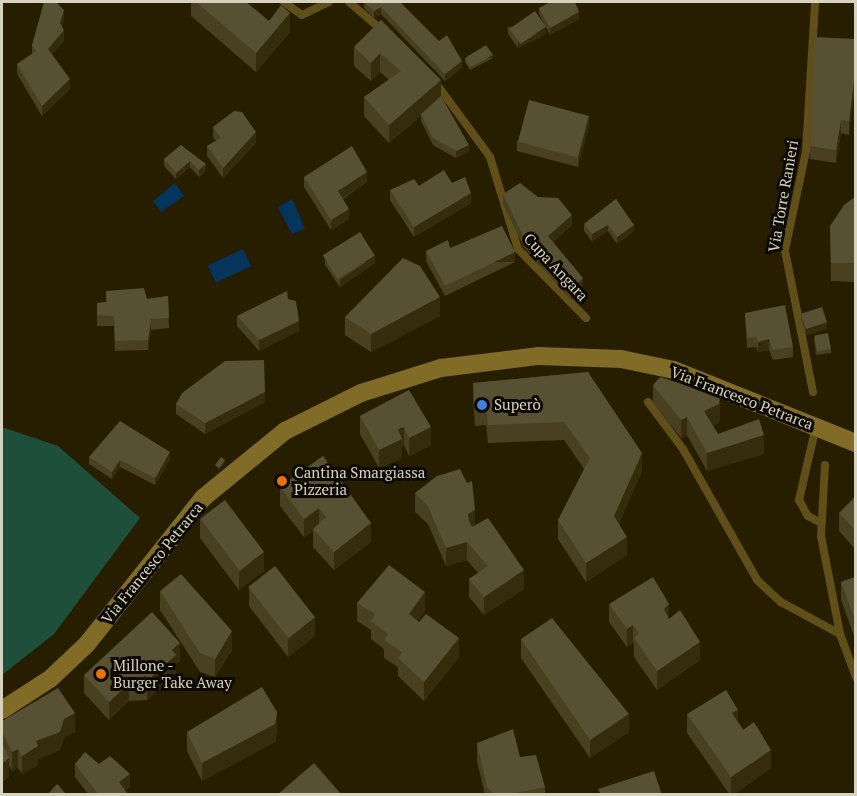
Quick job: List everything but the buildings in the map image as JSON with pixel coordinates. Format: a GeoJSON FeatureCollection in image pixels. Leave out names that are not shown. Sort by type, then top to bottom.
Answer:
{"type":"FeatureCollection","features":[{"type":"Feature","properties":{"kind":"street","name":"Via Francesco Petrarca"},"geometry":{"type":"LineString","coordinates":[[2,710],[50,679],[87,644],[203,498],[285,431],[361,393],[441,368],[538,356],[621,359],[674,370],[855,443]]}},
{"type":"Feature","properties":{"kind":"lane"},"geometry":{"type":"LineString","coordinates":[[284,2],[302,15],[329,2]]}},
{"type":"Feature","properties":{"kind":"lane"},"geometry":{"type":"LineString","coordinates":[[350,2],[394,41]]}},
{"type":"Feature","properties":{"kind":"lane","name":"Via Torre Ranieri"},"geometry":{"type":"LineString","coordinates":[[813,392],[785,250],[806,151],[815,2]]}},
{"type":"Feature","properties":{"kind":"lane","name":"Cupa Angara"},"geometry":{"type":"LineString","coordinates":[[427,74],[466,118],[490,157],[518,249],[586,318]]}},
{"type":"Feature","properties":{"kind":"lane"},"geometry":{"type":"LineString","coordinates":[[648,402],[683,449],[757,580],[781,602],[840,634]]}},
{"type":"Feature","properties":{"kind":"lane"},"geometry":{"type":"LineString","coordinates":[[816,426],[799,500],[808,516],[821,523]]}},
{"type":"Feature","properties":{"kind":"lane"},"geometry":{"type":"LineString","coordinates":[[825,465],[821,523],[840,634],[855,677]]}},
{"type":"Feature","properties":{"kind":"green space"},"geometry":{"type":"Polygon","coordinates":[[[2,427],[58,446],[140,518],[54,634],[2,675],[2,427]]]}},
{"type":"Feature","properties":{"kind":"water"},"geometry":{"type":"Polygon","coordinates":[[[175,183],[184,196],[161,212],[153,201],[175,183]]]}},
{"type":"Feature","properties":{"kind":"water"},"geometry":{"type":"Polygon","coordinates":[[[292,199],[305,229],[292,234],[278,207],[292,199]]]}},
{"type":"Feature","properties":{"kind":"water"},"geometry":{"type":"Polygon","coordinates":[[[243,249],[251,266],[216,283],[208,265],[243,249]]]}},
{"type":"Feature","properties":{"kind":"place","name":"Superò"},"geometry":{"type":"Point","coordinates":[482,405]}},
{"type":"Feature","properties":{"kind":"place","name":"Cantina Smargiassa Pizzeria"},"geometry":{"type":"Point","coordinates":[282,481]}},
{"type":"Feature","properties":{"kind":"place","name":"Millone - Burger Take Away"},"geometry":{"type":"Point","coordinates":[101,674]}}]}
